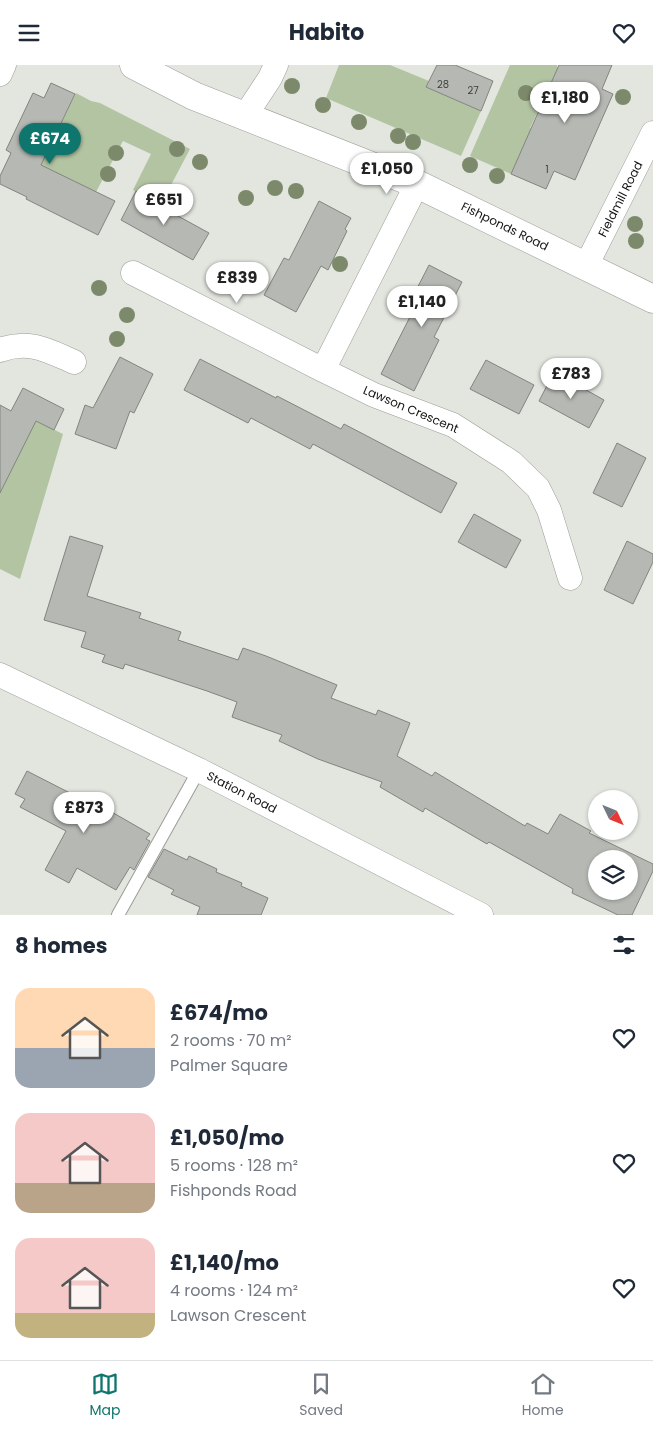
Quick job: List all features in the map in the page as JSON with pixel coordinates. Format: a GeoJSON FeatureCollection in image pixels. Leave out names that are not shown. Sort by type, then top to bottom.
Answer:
{"type":"FeatureCollection","features":[{"type":"Feature","properties":{"kind":"street"},"geometry":{"type":"LineString","coordinates":[[0,73],[4,65]]}},
{"type":"Feature","properties":{"kind":"street","name":"Fishponds Road"},"geometry":{"type":"LineString","coordinates":[[134,65],[194,96],[417,184],[653,299]]}},
{"type":"Feature","properties":{"kind":"street"},"geometry":{"type":"LineString","coordinates":[[245,116],[276,65]]}},
{"type":"Feature","properties":{"kind":"street","name":"Fieldmill Road"},"geometry":{"type":"LineString","coordinates":[[586,265],[653,133]]}},
{"type":"Feature","properties":{"kind":"street"},"geometry":{"type":"LineString","coordinates":[[323,369],[417,184]]}},
{"type":"Feature","properties":{"kind":"street","name":"Lawson Crescent"},"geometry":{"type":"LineString","coordinates":[[133,273],[374,395],[453,425],[511,462],[538,488],[549,510],[570,579]]}},
{"type":"Feature","properties":{"kind":"street"},"geometry":{"type":"LineString","coordinates":[[0,350],[8,347],[38,346],[74,362]]}},
{"type":"Feature","properties":{"kind":"street","name":"Station Road"},"geometry":{"type":"LineString","coordinates":[[0,675],[199,770],[481,915]]}},
{"type":"Feature","properties":{"kind":"lane"},"geometry":{"type":"LineString","coordinates":[[118,915],[199,770]]}},
{"type":"Feature","properties":{"kind":"green space"},"geometry":{"type":"Polygon","coordinates":[[[339,65],[390,65],[429,81],[426,87],[481,111],[461,156],[326,98],[339,65]]]}},
{"type":"Feature","properties":{"kind":"green space"},"geometry":{"type":"Polygon","coordinates":[[[510,65],[557,65],[557,67],[569,72],[545,96],[530,128],[542,134],[519,158],[511,174],[470,156],[510,65]]]}},
{"type":"Feature","properties":{"kind":"green space"},"geometry":{"type":"Polygon","coordinates":[[[76,93],[91,101],[100,103],[190,149],[161,204],[133,190],[151,154],[123,141],[96,192],[43,166],[28,197],[32,163],[49,148],[76,93]]]}},
{"type":"Feature","properties":{"kind":"green space"},"geometry":{"type":"Polygon","coordinates":[[[12,409],[63,434],[20,579],[0,569],[0,485],[12,409]]]}},
{"type":"Feature","properties":{"kind":"building"},"geometry":{"type":"Polygon","coordinates":[[[437,65],[455,65],[493,81],[481,111],[426,87],[437,65]]]}},
{"type":"Feature","properties":{"kind":"building"},"geometry":{"type":"Polygon","coordinates":[[[559,65],[612,65],[602,89],[613,94],[575,180],[554,171],[546,189],[511,174],[559,65]]]}},
{"type":"Feature","properties":{"kind":"building"},"geometry":{"type":"Polygon","coordinates":[[[51,83],[75,94],[41,165],[115,201],[98,235],[0,184],[0,176],[11,153],[6,150],[33,93],[44,98],[51,83]]]}},
{"type":"Feature","properties":{"kind":"building"},"geometry":{"type":"Polygon","coordinates":[[[136,191],[209,233],[193,260],[121,220],[136,191]]]}},
{"type":"Feature","properties":{"kind":"building"},"geometry":{"type":"Polygon","coordinates":[[[319,201],[351,218],[345,229],[347,231],[328,270],[321,266],[296,312],[264,295],[284,258],[289,260],[319,201]]]}},
{"type":"Feature","properties":{"kind":"building"},"geometry":{"type":"Polygon","coordinates":[[[429,265],[462,282],[434,337],[439,340],[414,391],[381,374],[415,307],[409,304],[429,265]]]}},
{"type":"Feature","properties":{"kind":"building"},"geometry":{"type":"Polygon","coordinates":[[[120,357],[153,374],[134,413],[130,411],[116,449],[75,434],[85,405],[93,408],[120,357]]]}},
{"type":"Feature","properties":{"kind":"building"},"geometry":{"type":"Polygon","coordinates":[[[200,359],[341,429],[344,424],[457,483],[441,513],[313,444],[310,449],[251,418],[248,423],[184,390],[200,359]]]}},
{"type":"Feature","properties":{"kind":"building"},"geometry":{"type":"Polygon","coordinates":[[[486,360],[534,385],[519,414],[470,389],[486,360]]]}},
{"type":"Feature","properties":{"kind":"building"},"geometry":{"type":"Polygon","coordinates":[[[554,372],[604,400],[589,428],[539,401],[554,372]]]}},
{"type":"Feature","properties":{"kind":"building"},"geometry":{"type":"Polygon","coordinates":[[[23,388],[64,409],[54,430],[36,421],[0,493],[0,405],[11,411],[23,388]]]}},
{"type":"Feature","properties":{"kind":"building"},"geometry":{"type":"Polygon","coordinates":[[[617,443],[646,458],[622,507],[593,493],[617,443]]]}},
{"type":"Feature","properties":{"kind":"building"},"geometry":{"type":"Polygon","coordinates":[[[474,514],[521,540],[506,568],[458,542],[474,514]]]}},
{"type":"Feature","properties":{"kind":"building"},"geometry":{"type":"Polygon","coordinates":[[[70,536],[103,546],[87,596],[141,613],[139,618],[181,632],[178,640],[238,660],[243,648],[337,685],[331,698],[376,715],[378,710],[410,723],[397,756],[432,776],[435,772],[525,826],[527,823],[548,834],[560,814],[588,829],[588,840],[603,840],[624,850],[588,850],[588,900],[638,900],[638,857],[653,864],[653,871],[632,915],[618,915],[572,893],[573,889],[489,842],[487,844],[425,808],[423,812],[380,787],[382,782],[318,759],[279,741],[282,735],[232,717],[237,702],[125,664],[123,669],[102,662],[105,655],[81,647],[86,632],[44,620],[70,536]]]}},
{"type":"Feature","properties":{"kind":"building"},"geometry":{"type":"Polygon","coordinates":[[[627,541],[653,554],[653,562],[633,604],[604,590],[627,541]]]}},
{"type":"Feature","properties":{"kind":"building"},"geometry":{"type":"Polygon","coordinates":[[[27,771],[109,813],[110,811],[150,834],[146,839],[150,841],[134,870],[130,867],[116,890],[77,868],[69,883],[45,870],[66,831],[20,807],[25,799],[15,794],[27,771]]]}},
{"type":"Feature","properties":{"kind":"building"},"geometry":{"type":"Polygon","coordinates":[[[164,849],[187,860],[189,856],[217,869],[216,872],[242,883],[241,886],[268,898],[261,915],[197,915],[200,907],[171,894],[174,890],[148,877],[164,849]]]}}]}
